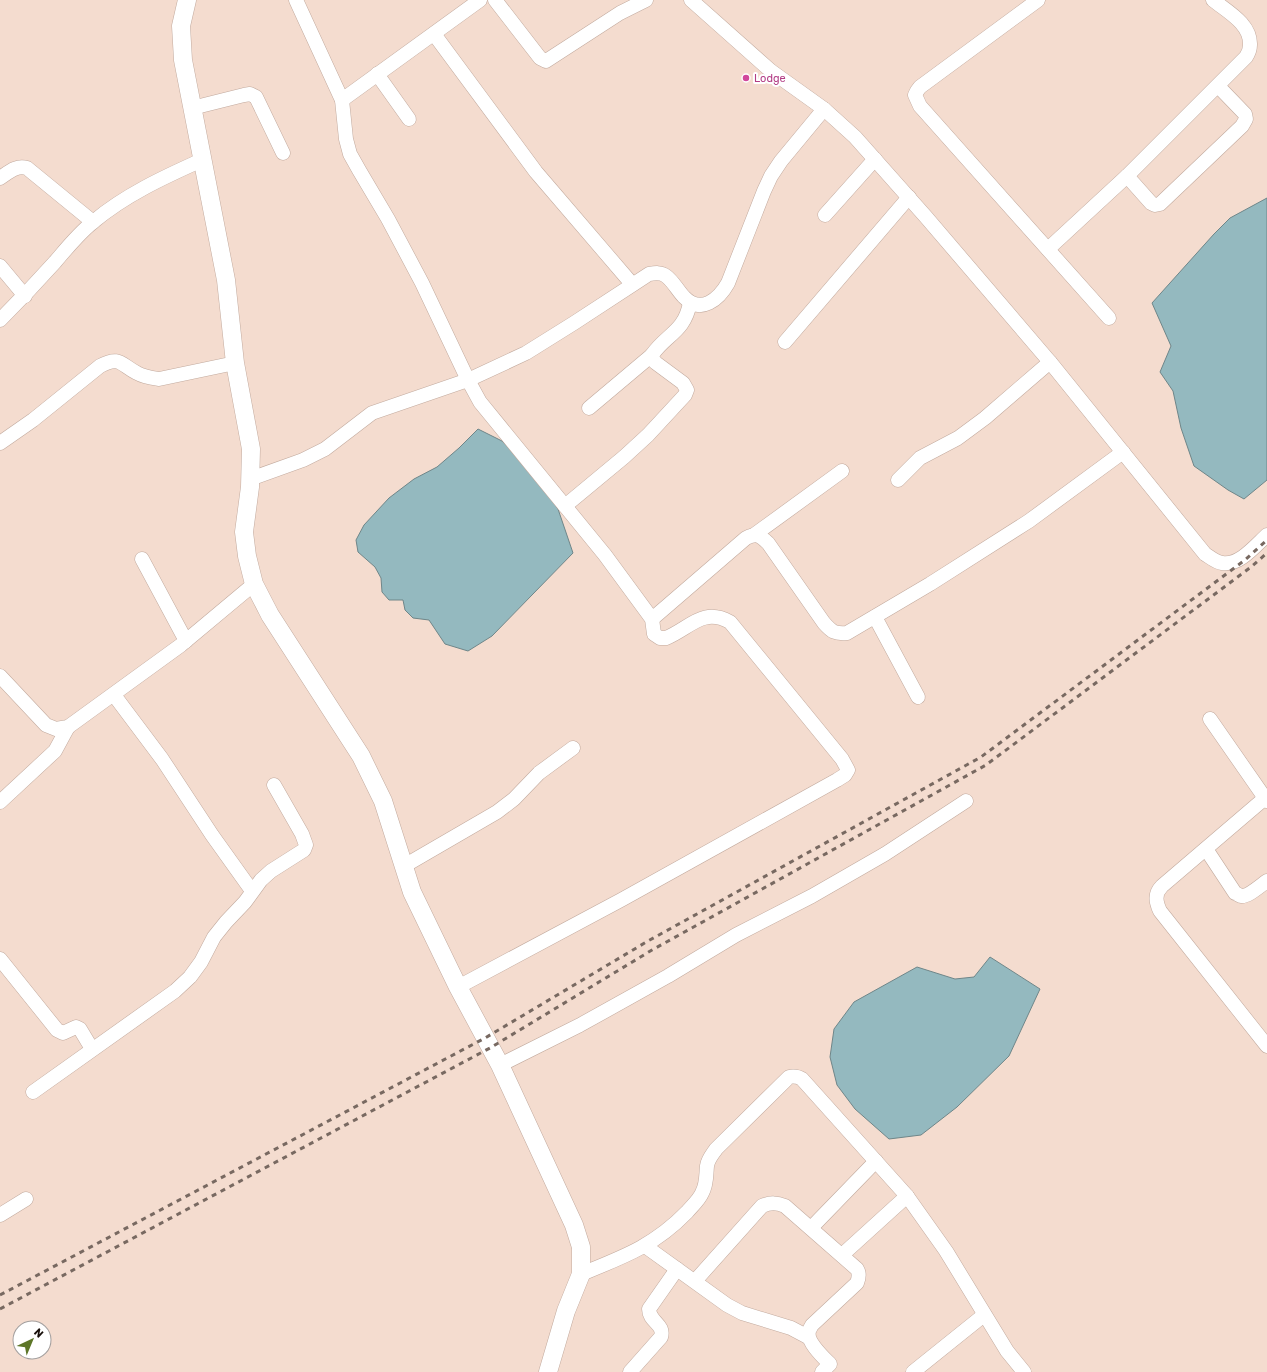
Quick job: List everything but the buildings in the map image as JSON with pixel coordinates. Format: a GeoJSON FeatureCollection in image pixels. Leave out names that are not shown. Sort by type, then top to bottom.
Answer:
{"type":"FeatureCollection","features":[{"type":"Feature","properties":{"kind":"street"},"geometry":{"type":"LineString","coordinates":[[187,0],[182,26],[183,60],[226,280],[235,363],[251,450],[250,479],[244,532],[247,556],[254,584],[270,615],[361,756],[383,801],[412,892],[458,987],[500,1064],[574,1225],[582,1247],[581,1274],[566,1311],[548,1372]]}},
{"type":"Feature","properties":{"kind":"street"},"geometry":{"type":"LineString","coordinates":[[296,0],[342,100],[346,139],[350,154],[388,219],[419,277],[480,402],[605,555],[652,619],[654,634],[660,638],[666,638],[700,618],[711,616],[721,617],[730,622],[842,759],[848,770],[845,774],[621,900],[458,987]]}},
{"type":"Feature","properties":{"kind":"street"},"geometry":{"type":"LineString","coordinates":[[495,0],[540,58],[546,61],[620,13],[646,0]]}},
{"type":"Feature","properties":{"kind":"street"},"geometry":{"type":"LineString","coordinates":[[691,0],[771,71],[824,109],[855,137],[909,197],[1050,362],[1205,554],[1213,560],[1222,563],[1235,562],[1267,535]]}},
{"type":"Feature","properties":{"kind":"street"},"geometry":{"type":"LineString","coordinates":[[1038,0],[920,88],[915,95],[920,106],[1110,318]]}},
{"type":"Feature","properties":{"kind":"street"},"geometry":{"type":"LineString","coordinates":[[1048,249],[1127,176],[1246,57],[1251,47],[1250,35],[1243,24],[1213,0]]}},
{"type":"Feature","properties":{"kind":"street"},"geometry":{"type":"LineString","coordinates":[[342,100],[434,34],[476,1]]}},
{"type":"Feature","properties":{"kind":"street"},"geometry":{"type":"LineString","coordinates":[[434,34],[536,172],[632,284]]}},
{"type":"Feature","properties":{"kind":"street"},"geometry":{"type":"LineString","coordinates":[[377,74],[409,119]]}},
{"type":"Feature","properties":{"kind":"street"},"geometry":{"type":"LineString","coordinates":[[1127,176],[1151,203],[1155,205],[1160,204],[1242,126],[1246,119],[1245,114],[1218,86]]}},
{"type":"Feature","properties":{"kind":"street"},"geometry":{"type":"LineString","coordinates":[[192,108],[244,94],[250,94],[256,97],[283,153]]}},
{"type":"Feature","properties":{"kind":"street"},"geometry":{"type":"LineString","coordinates":[[250,479],[303,460],[325,449],[372,414],[468,380],[526,353],[649,274],[657,272],[666,275],[690,303],[699,305],[707,304],[716,299],[723,292],[728,283],[771,176],[824,109]]}},
{"type":"Feature","properties":{"kind":"street"},"geometry":{"type":"LineString","coordinates":[[825,215],[875,159]]}},
{"type":"Feature","properties":{"kind":"street"},"geometry":{"type":"LineString","coordinates":[[0,320],[25,296],[79,235],[93,222],[130,195],[170,174],[202,160]]}},
{"type":"Feature","properties":{"kind":"street"},"geometry":{"type":"LineString","coordinates":[[0,178],[16,168],[22,166],[27,168],[93,222]]}},
{"type":"Feature","properties":{"kind":"street"},"geometry":{"type":"LineString","coordinates":[[785,342],[909,197]]}},
{"type":"Feature","properties":{"kind":"street"},"geometry":{"type":"LineString","coordinates":[[0,266],[25,296]]}},
{"type":"Feature","properties":{"kind":"street"},"geometry":{"type":"LineString","coordinates":[[589,408],[652,356],[678,330],[685,320],[690,303]]}},
{"type":"Feature","properties":{"kind":"street"},"geometry":{"type":"LineString","coordinates":[[565,506],[648,435],[686,395],[687,390],[683,383],[656,363],[652,359],[652,356]]}},
{"type":"Feature","properties":{"kind":"street"},"geometry":{"type":"LineString","coordinates":[[0,443],[33,420],[107,362],[115,360],[137,373],[150,378],[159,379],[235,363]]}},
{"type":"Feature","properties":{"kind":"street"},"geometry":{"type":"LineString","coordinates":[[898,480],[920,458],[958,438],[985,418],[1050,362]]}},
{"type":"Feature","properties":{"kind":"street"},"geometry":{"type":"LineString","coordinates":[[754,534],[760,536],[768,543],[824,623],[830,630],[838,634],[847,632],[875,617],[1029,521],[1124,452]]}},
{"type":"Feature","properties":{"kind":"street"},"geometry":{"type":"LineString","coordinates":[[652,619],[746,538],[754,534],[842,471]]}},
{"type":"Feature","properties":{"kind":"street"},"geometry":{"type":"LineString","coordinates":[[142,559],[186,641]]}},
{"type":"Feature","properties":{"kind":"street"},"geometry":{"type":"LineString","coordinates":[[0,676],[46,725],[56,729],[68,727],[114,695],[186,641],[254,584]]}},
{"type":"Feature","properties":{"kind":"street"},"geometry":{"type":"LineString","coordinates":[[875,617],[918,697]]}},
{"type":"Feature","properties":{"kind":"street"},"geometry":{"type":"LineString","coordinates":[[114,695],[162,759],[234,867],[252,891]]}},
{"type":"Feature","properties":{"kind":"street"},"geometry":{"type":"LineString","coordinates":[[1210,719],[1266,800],[1158,890],[1156,902],[1160,912],[1267,1046]]}},
{"type":"Feature","properties":{"kind":"street"},"geometry":{"type":"LineString","coordinates":[[0,802],[55,751],[68,727]]}},
{"type":"Feature","properties":{"kind":"street"},"geometry":{"type":"LineString","coordinates":[[404,866],[497,812],[514,799],[539,773],[573,748]]}},
{"type":"Feature","properties":{"kind":"street"},"geometry":{"type":"LineString","coordinates":[[33,1092],[175,991],[190,977],[201,962],[214,937],[245,902],[252,891],[271,871],[304,850],[306,845],[302,834],[274,786]]}},
{"type":"Feature","properties":{"kind":"street"},"geometry":{"type":"LineString","coordinates":[[500,1064],[580,1025],[668,976],[736,935],[812,896],[885,854],[966,801]]}},
{"type":"Feature","properties":{"kind":"street"},"geometry":{"type":"LineString","coordinates":[[1206,849],[1235,893],[1240,896],[1245,896],[1267,881]]}},
{"type":"Feature","properties":{"kind":"street"},"geometry":{"type":"LineString","coordinates":[[0,959],[57,1030],[64,1033],[76,1027],[80,1029],[92,1049]]}},
{"type":"Feature","properties":{"kind":"street"},"geometry":{"type":"LineString","coordinates":[[581,1274],[632,1253],[645,1246],[664,1232],[702,1194],[706,1184],[709,1158],[789,1078],[794,1076],[802,1079],[907,1196],[966,1282],[1007,1352],[1024,1372]]}},
{"type":"Feature","properties":{"kind":"street"},"geometry":{"type":"LineString","coordinates":[[811,1228],[876,1161]]}},
{"type":"Feature","properties":{"kind":"street"},"geometry":{"type":"LineString","coordinates":[[842,1255],[907,1196]]}},
{"type":"Feature","properties":{"kind":"street"},"geometry":{"type":"LineString","coordinates":[[0,1215],[26,1199]]}},
{"type":"Feature","properties":{"kind":"street"},"geometry":{"type":"LineString","coordinates":[[695,1281],[762,1206],[769,1203],[785,1206],[842,1255],[860,1273],[857,1283],[812,1325],[809,1330],[808,1337]]}},
{"type":"Feature","properties":{"kind":"street"},"geometry":{"type":"LineString","coordinates":[[645,1246],[727,1305],[742,1313],[786,1326],[808,1337],[830,1369]]}},
{"type":"Feature","properties":{"kind":"street"},"geometry":{"type":"LineString","coordinates":[[630,1372],[661,1337],[662,1328],[651,1317],[648,1309],[678,1269]]}},
{"type":"Feature","properties":{"kind":"street"},"geometry":{"type":"LineString","coordinates":[[913,1372],[984,1314]]}},
{"type":"Feature","properties":{"kind":"water"},"geometry":{"type":"Polygon","coordinates":[[[1267,198],[1267,480],[1244,499],[1228,490],[1194,466],[1181,428],[1173,391],[1160,372],[1171,346],[1152,303],[1230,218],[1267,198]]]}},
{"type":"Feature","properties":{"kind":"water"},"geometry":{"type":"Polygon","coordinates":[[[478,429],[502,441],[537,477],[558,509],[573,553],[492,636],[468,651],[445,644],[429,620],[413,618],[405,610],[403,600],[389,600],[382,592],[381,578],[375,567],[358,552],[356,540],[364,525],[389,498],[414,479],[437,467],[478,429]]]}},
{"type":"Feature","properties":{"kind":"water"},"geometry":{"type":"Polygon","coordinates":[[[990,957],[1040,989],[1009,1056],[957,1107],[921,1135],[889,1139],[855,1109],[837,1085],[830,1057],[834,1029],[854,1002],[917,967],[955,979],[974,977],[990,957]]]}},
{"type":"Feature","properties":{"kind":"railway"},"geometry":{"type":"LineString","coordinates":[[0,1295],[485,1038],[648,941],[981,757],[1245,560],[1267,540]]}},
{"type":"Feature","properties":{"kind":"railway"},"geometry":{"type":"LineString","coordinates":[[0,1309],[490,1048],[652,950],[986,765],[1251,567],[1267,553]]}},
{"type":"Feature","properties":{"kind":"place","name":"Lodge"},"geometry":{"type":"Point","coordinates":[746,78]}}]}
